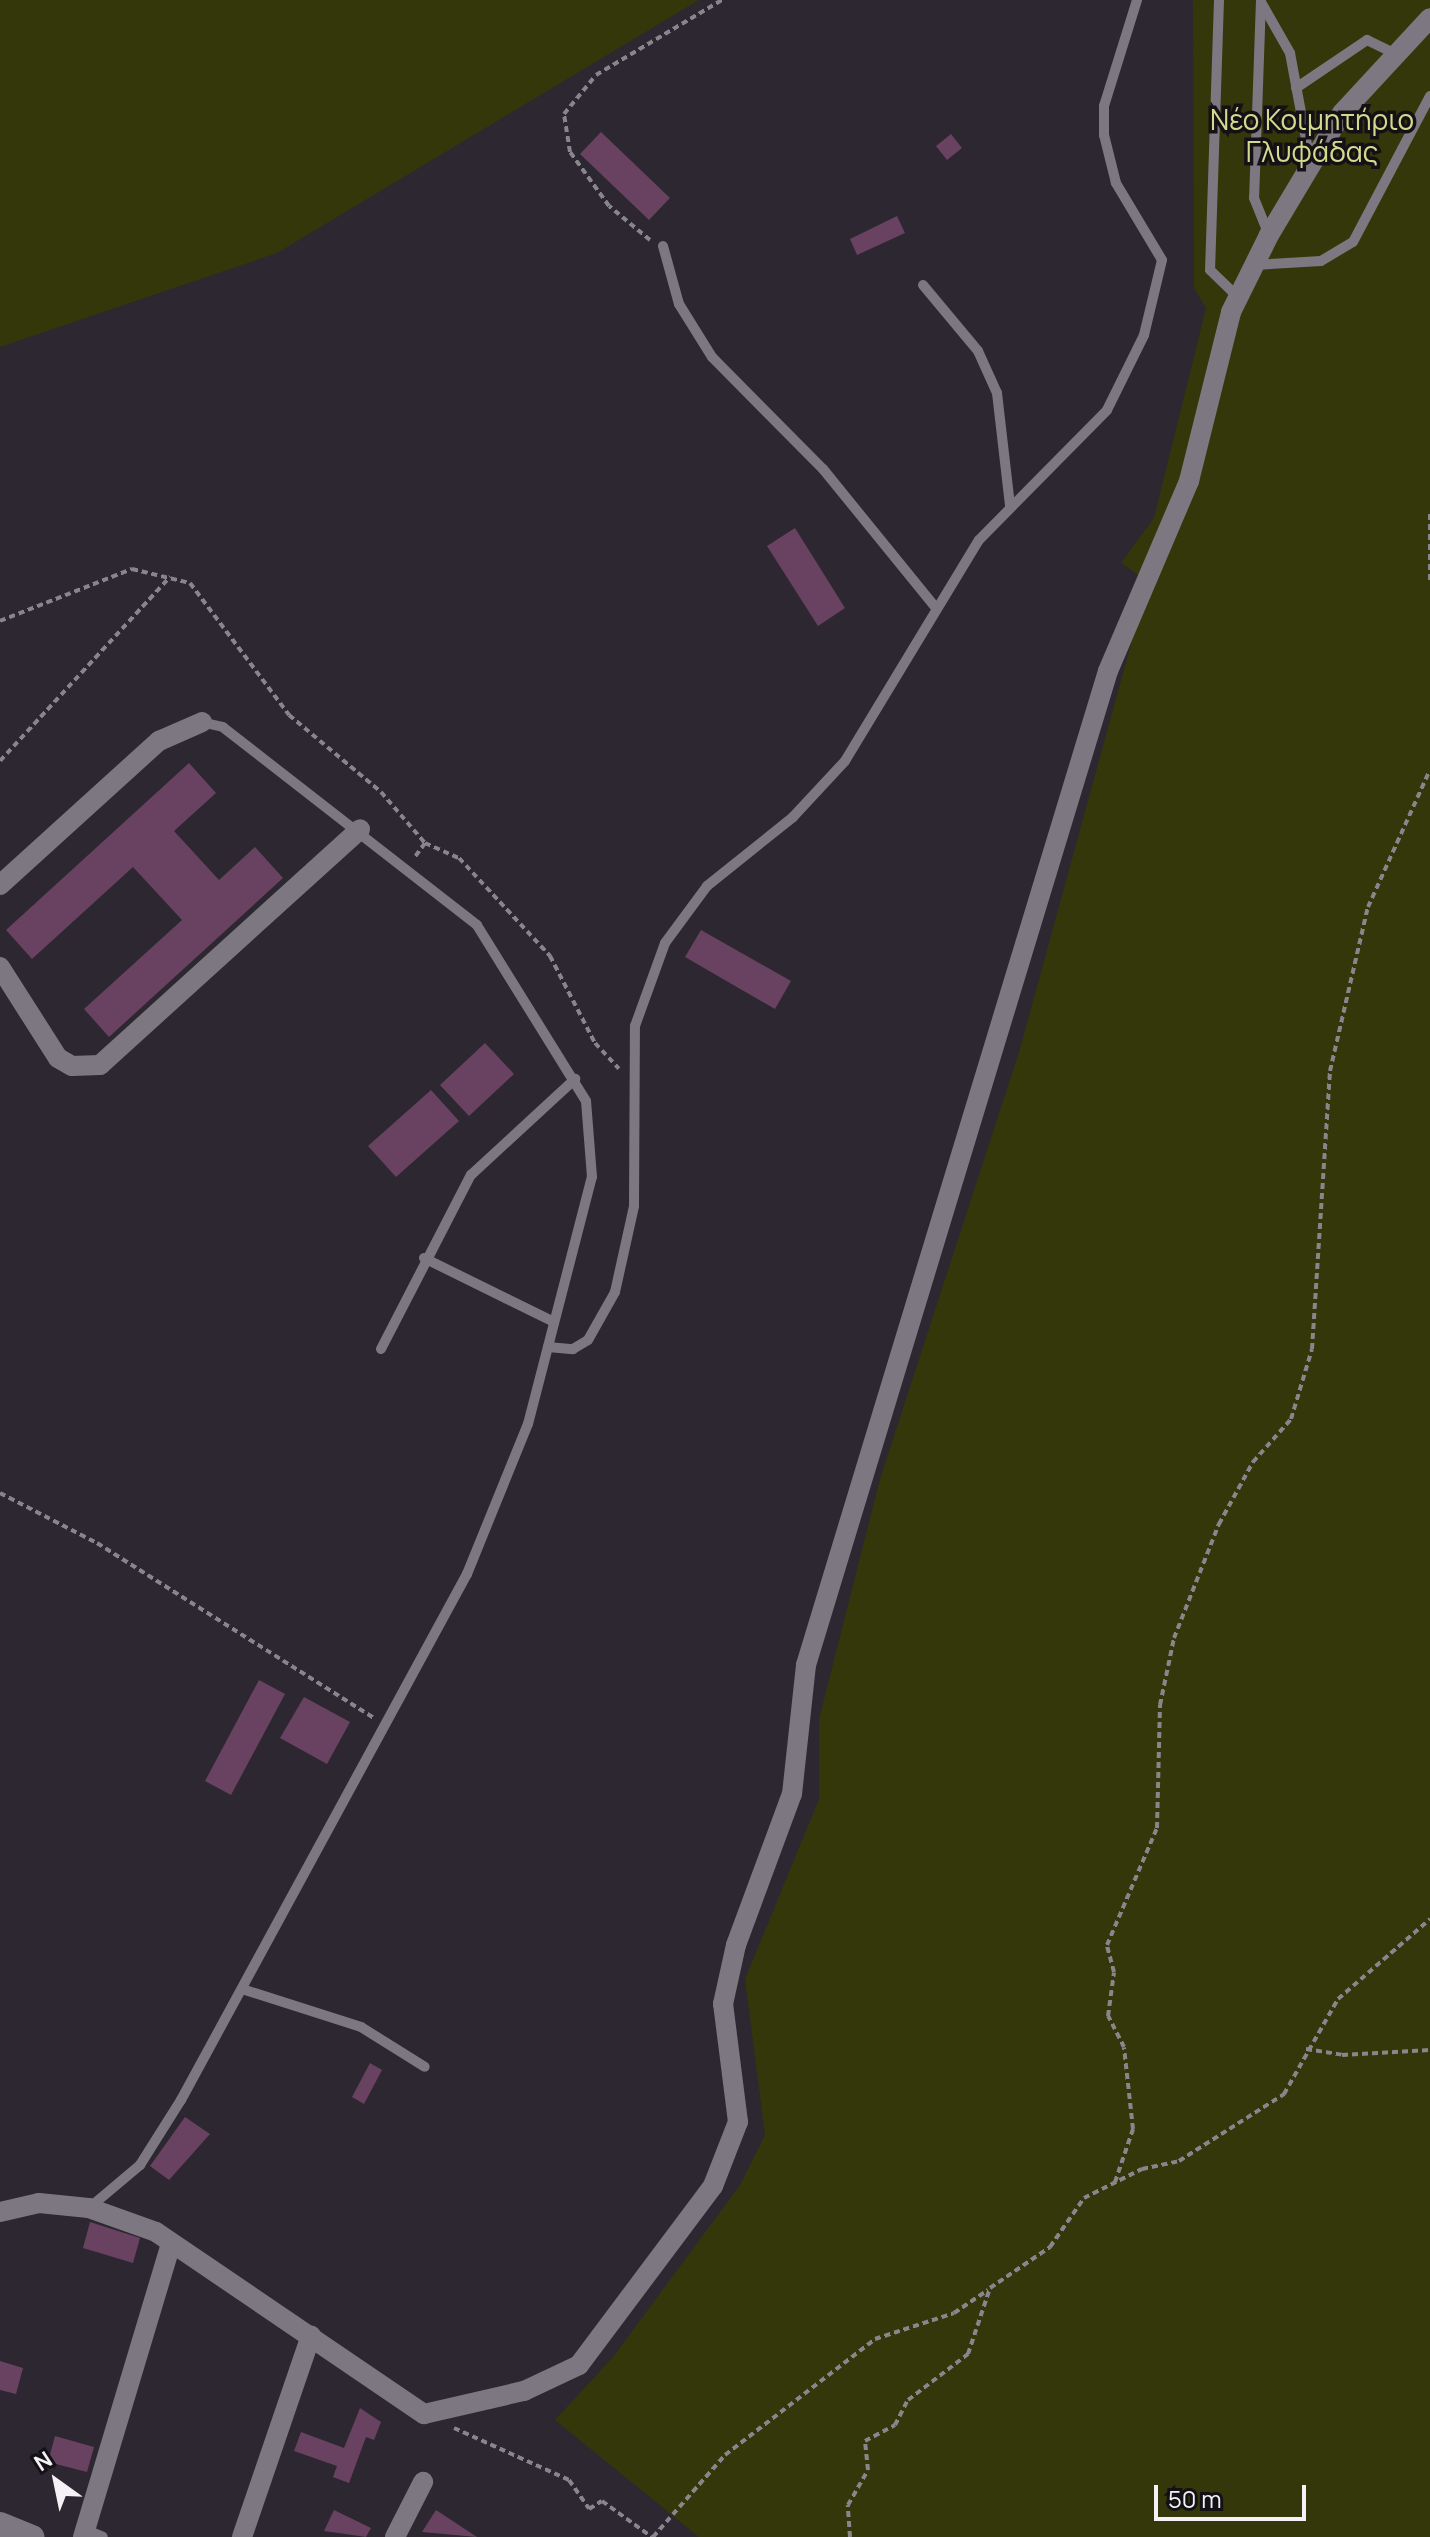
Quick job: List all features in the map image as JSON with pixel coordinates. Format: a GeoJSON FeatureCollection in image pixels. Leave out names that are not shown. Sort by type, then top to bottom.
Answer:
{"type":"FeatureCollection","features":[{"type":"Feature","properties":{"kind":"street"},"geometry":{"type":"LineString","coordinates":[[0,2212],[39,2203],[89,2208],[171,2244],[424,2414],[524,2391],[579,2365],[662,2261],[732,2148],[737,2086],[723,2004],[736,1945],[792,1794],[806,1665],[1108,671],[1189,481],[1238,297],[1310,161],[1396,54],[1430,18]]}},
{"type":"Feature","properties":{"kind":"street"},"geometry":{"type":"LineString","coordinates":[[0,885],[159,741],[202,722]]}},
{"type":"Feature","properties":{"kind":"street"},"geometry":{"type":"LineString","coordinates":[[0,967],[58,1058],[72,1066],[100,1065],[360,829]]}},
{"type":"Feature","properties":{"kind":"street"},"geometry":{"type":"LineString","coordinates":[[90,2535],[171,2244]]}},
{"type":"Feature","properties":{"kind":"street"},"geometry":{"type":"LineString","coordinates":[[242,2537],[311,2336]]}},
{"type":"Feature","properties":{"kind":"street"},"geometry":{"type":"LineString","coordinates":[[395,2537],[423,2482]]}},
{"type":"Feature","properties":{"kind":"street"},"geometry":{"type":"LineString","coordinates":[[0,2524],[32,2537]]}},
{"type":"Feature","properties":{"kind":"lane"},"geometry":{"type":"LineString","coordinates":[[548,1347],[573,1349],[588,1340],[615,1292],[634,1206],[632,1076],[642,1000],[665,943],[707,886],[793,817],[845,761],[935,607],[1010,506],[1107,410],[1162,279],[1162,260],[1116,183],[1104,135],[1104,106],[1137,0]]}},
{"type":"Feature","properties":{"kind":"lane"},"geometry":{"type":"LineString","coordinates":[[1219,0],[1210,270],[1238,297]]}},
{"type":"Feature","properties":{"kind":"lane"},"geometry":{"type":"LineString","coordinates":[[1260,0],[1286,42],[1310,161]]}},
{"type":"Feature","properties":{"kind":"lane"},"geometry":{"type":"LineString","coordinates":[[1260,0],[1254,198],[1269,235]]}},
{"type":"Feature","properties":{"kind":"lane"},"geometry":{"type":"LineString","coordinates":[[1296,88],[1367,40],[1396,54]]}},
{"type":"Feature","properties":{"kind":"lane"},"geometry":{"type":"LineString","coordinates":[[1255,265],[1321,261],[1353,242],[1430,96]]}},
{"type":"Feature","properties":{"kind":"lane"},"geometry":{"type":"LineString","coordinates":[[663,246],[679,304],[702,345],[823,469],[935,607]]}},
{"type":"Feature","properties":{"kind":"lane"},"geometry":{"type":"LineString","coordinates":[[923,285],[978,351],[997,393],[1010,506]]}},
{"type":"Feature","properties":{"kind":"lane"},"geometry":{"type":"LineString","coordinates":[[89,2208],[140,2165],[245,1990],[386,1727],[502,1501],[548,1347],[592,1177],[594,1140],[575,1079],[477,925],[409,866],[223,727],[202,722]]}},
{"type":"Feature","properties":{"kind":"lane"},"geometry":{"type":"LineString","coordinates":[[381,1349],[424,1258],[471,1175],[575,1079]]}},
{"type":"Feature","properties":{"kind":"lane"},"geometry":{"type":"LineString","coordinates":[[424,1258],[554,1322]]}},
{"type":"Feature","properties":{"kind":"lane"},"geometry":{"type":"LineString","coordinates":[[245,1990],[361,2027],[425,2067]]}},
{"type":"Feature","properties":{"kind":"path"},"geometry":{"type":"LineString","coordinates":[[663,246],[609,206],[570,152],[564,114],[596,75],[722,0]]}},
{"type":"Feature","properties":{"kind":"path"},"geometry":{"type":"LineString","coordinates":[[1430,514],[1430,581]]}},
{"type":"Feature","properties":{"kind":"path"},"geometry":{"type":"LineString","coordinates":[[0,621],[132,569],[190,583],[289,715],[381,792],[425,843],[459,858],[550,956],[595,1043],[610,1064],[632,1076]]}},
{"type":"Feature","properties":{"kind":"path"},"geometry":{"type":"LineString","coordinates":[[0,761],[170,577]]}},
{"type":"Feature","properties":{"kind":"path"},"geometry":{"type":"LineString","coordinates":[[1115,2182],[1133,2129],[1124,2047],[1108,2016],[1114,1972],[1107,1945],[1157,1828],[1160,1705],[1174,1638],[1219,1524],[1253,1462],[1291,1419],[1312,1349],[1330,1071],[1368,907],[1430,770]]}},
{"type":"Feature","properties":{"kind":"path"},"geometry":{"type":"LineString","coordinates":[[409,866],[425,843]]}},
{"type":"Feature","properties":{"kind":"path"},"geometry":{"type":"LineString","coordinates":[[0,1493],[97,1543],[386,1727]]}},
{"type":"Feature","properties":{"kind":"path"},"geometry":{"type":"LineString","coordinates":[[424,2414],[569,2480],[589,2509],[602,2501],[652,2537],[664,2533],[725,2455],[875,2339],[954,2313],[1050,2247],[1084,2198],[1115,2182],[1179,2161],[1284,2094],[1306,2049],[1338,1999],[1430,1919]]}},
{"type":"Feature","properties":{"kind":"path"},"geometry":{"type":"LineString","coordinates":[[1306,2049],[1342,2055],[1430,2050]]}},
{"type":"Feature","properties":{"kind":"path"},"geometry":{"type":"LineString","coordinates":[[850,2537],[848,2505],[868,2470],[865,2441],[895,2425],[908,2400],[968,2354],[990,2288]]}},
{"type":"Feature","properties":{"kind":"green space"},"geometry":{"type":"Polygon","coordinates":[[[0,0],[699,0],[277,253],[0,347],[0,0]]]}},
{"type":"Feature","properties":{"kind":"green space","name":"Νέο Κοιμητήριο Γλυφάδας"},"geometry":{"type":"Polygon","coordinates":[[[1193,0],[1430,0],[1430,2537],[699,2537],[555,2420],[613,2357],[740,2185],[765,2135],[745,1979],[819,1799],[819,1719],[880,1479],[1019,1052],[1148,582],[1121,563],[1154,518],[1206,308],[1194,288],[1193,0]]]}},
{"type":"Feature","properties":{"kind":"building"},"geometry":{"type":"Polygon","coordinates":[[[601,132],[670,198],[649,220],[580,154],[601,132]]]}},
{"type":"Feature","properties":{"kind":"building"},"geometry":{"type":"Polygon","coordinates":[[[951,134],[962,148],[947,160],[936,146],[951,134]]]}},
{"type":"Feature","properties":{"kind":"building"},"geometry":{"type":"Polygon","coordinates":[[[897,216],[905,233],[857,255],[850,239],[897,216]]]}},
{"type":"Feature","properties":{"kind":"building"},"geometry":{"type":"Polygon","coordinates":[[[795,528],[845,608],[818,626],[767,546],[795,528]]]}},
{"type":"Feature","properties":{"kind":"building"},"geometry":{"type":"Polygon","coordinates":[[[189,763],[216,793],[174,831],[219,880],[255,847],[283,878],[109,1037],[84,1009],[182,920],[133,867],[32,959],[6,930],[189,763]]]}},
{"type":"Feature","properties":{"kind":"building"},"geometry":{"type":"Polygon","coordinates":[[[701,930],[791,981],[775,1009],[685,957],[701,930]]]}},
{"type":"Feature","properties":{"kind":"building"},"geometry":{"type":"Polygon","coordinates":[[[485,1043],[514,1074],[469,1116],[440,1085],[485,1043]]]}},
{"type":"Feature","properties":{"kind":"building"},"geometry":{"type":"Polygon","coordinates":[[[431,1090],[459,1121],[396,1177],[368,1146],[431,1090]]]}},
{"type":"Feature","properties":{"kind":"building"},"geometry":{"type":"Polygon","coordinates":[[[259,1680],[285,1694],[231,1795],[205,1781],[259,1680]]]}},
{"type":"Feature","properties":{"kind":"building"},"geometry":{"type":"Polygon","coordinates":[[[304,1697],[350,1722],[327,1764],[280,1738],[304,1697]]]}},
{"type":"Feature","properties":{"kind":"building"},"geometry":{"type":"Polygon","coordinates":[[[370,2063],[382,2070],[364,2104],[352,2097],[370,2063]]]}},
{"type":"Feature","properties":{"kind":"building"},"geometry":{"type":"Polygon","coordinates":[[[185,2117],[210,2134],[169,2180],[150,2166],[185,2117]]]}},
{"type":"Feature","properties":{"kind":"building"},"geometry":{"type":"Polygon","coordinates":[[[90,2222],[140,2238],[133,2263],[83,2248],[90,2222]]]}},
{"type":"Feature","properties":{"kind":"building"},"geometry":{"type":"Polygon","coordinates":[[[0,2361],[23,2368],[16,2394],[0,2390],[0,2361]]]}},
{"type":"Feature","properties":{"kind":"building"},"geometry":{"type":"Polygon","coordinates":[[[360,2408],[381,2422],[374,2440],[366,2437],[349,2483],[333,2477],[337,2466],[294,2451],[301,2432],[344,2448],[360,2408]]]}},
{"type":"Feature","properties":{"kind":"building"},"geometry":{"type":"Polygon","coordinates":[[[55,2436],[94,2447],[87,2472],[48,2462],[55,2436]]]}},
{"type":"Feature","properties":{"kind":"building"},"geometry":{"type":"Polygon","coordinates":[[[334,2510],[371,2528],[366,2537],[324,2531],[334,2510]]]}},
{"type":"Feature","properties":{"kind":"building"},"geometry":{"type":"Polygon","coordinates":[[[436,2510],[477,2537],[422,2532],[436,2510]]]}}]}
